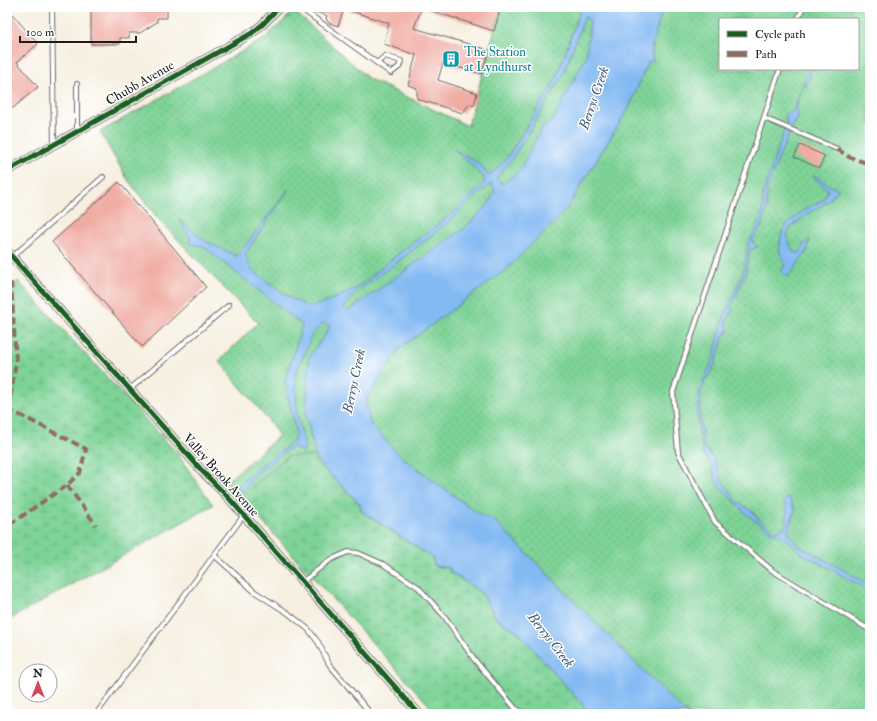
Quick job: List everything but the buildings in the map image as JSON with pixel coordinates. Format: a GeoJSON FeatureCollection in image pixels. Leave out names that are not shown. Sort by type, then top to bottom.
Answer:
{"type":"FeatureCollection","features":[{"type":"Feature","properties":{"kind":"street","name":"Chubb Avenue"},"geometry":{"type":"LineString","coordinates":[[7,171],[252,33],[279,7]]}},
{"type":"Feature","properties":{"kind":"street","name":"Valley Brook Avenue"},"geometry":{"type":"LineString","coordinates":[[10,254],[204,474],[244,515],[419,714]]}},
{"type":"Feature","properties":{"kind":"lane"},"geometry":{"type":"LineString","coordinates":[[52,7],[54,145]]}},
{"type":"Feature","properties":{"kind":"lane"},"geometry":{"type":"LineString","coordinates":[[299,7],[377,63],[391,73],[399,67],[401,61],[385,56],[377,63]]}},
{"type":"Feature","properties":{"kind":"lane"},"geometry":{"type":"LineString","coordinates":[[798,18],[803,7]]}},
{"type":"Feature","properties":{"kind":"lane"},"geometry":{"type":"LineString","coordinates":[[780,70],[673,392],[678,452],[715,522],[773,571],[870,630]]}},
{"type":"Feature","properties":{"kind":"lane"},"geometry":{"type":"LineString","coordinates":[[76,84],[76,132]]}},
{"type":"Feature","properties":{"kind":"lane"},"geometry":{"type":"LineString","coordinates":[[764,118],[837,149]]}},
{"type":"Feature","properties":{"kind":"lane"},"geometry":{"type":"LineString","coordinates":[[10,254],[103,177]]}},
{"type":"Feature","properties":{"kind":"lane"},"geometry":{"type":"LineString","coordinates":[[130,389],[229,305]]}},
{"type":"Feature","properties":{"kind":"lane"},"geometry":{"type":"LineString","coordinates":[[96,714],[244,515]]}},
{"type":"Feature","properties":{"kind":"lane"},"geometry":{"type":"LineString","coordinates":[[302,582],[330,560],[348,552],[358,553],[383,564],[418,587],[445,617],[479,664],[515,708],[524,714]]}},
{"type":"Feature","properties":{"kind":"lane"},"geometry":{"type":"LineString","coordinates":[[214,555],[255,592],[288,613],[308,629],[318,642],[329,664],[370,714]]}},
{"type":"Feature","properties":{"kind":"green space"},"geometry":{"type":"Polygon","coordinates":[[[501,7],[581,7],[302,325],[296,433],[258,472],[305,446],[451,567],[484,592],[584,703],[589,714],[437,714],[240,497],[225,483],[279,436],[269,421],[219,361],[258,323],[161,222],[128,180],[100,132],[264,39],[294,11],[369,79],[468,126],[501,7]]]}},
{"type":"Feature","properties":{"kind":"green space"},"geometry":{"type":"Polygon","coordinates":[[[501,7],[870,7],[870,714],[587,714],[582,704],[517,631],[496,618],[482,593],[449,571],[450,568],[434,566],[433,558],[361,511],[360,504],[317,462],[316,456],[288,456],[240,497],[225,483],[279,436],[269,421],[219,361],[258,323],[161,222],[128,180],[100,132],[264,39],[294,11],[369,79],[468,126],[501,7]]]}},
{"type":"Feature","properties":{"kind":"green space"},"geometry":{"type":"Polygon","coordinates":[[[18,281],[176,452],[213,505],[7,621],[7,293],[18,281]]]}},
{"type":"Feature","properties":{"kind":"water","name":"Berrys Creek"},"geometry":{"type":"Polygon","coordinates":[[[581,7],[595,7],[598,9],[599,7],[663,7],[651,50],[653,61],[648,62],[629,108],[566,210],[507,269],[399,349],[366,401],[370,424],[403,458],[479,514],[495,521],[680,708],[689,714],[587,714],[582,704],[517,631],[496,618],[482,593],[449,571],[450,568],[434,566],[433,558],[361,511],[360,504],[317,462],[306,414],[309,357],[330,327],[324,323],[312,334],[295,374],[297,415],[305,446],[303,453],[293,446],[258,472],[240,493],[236,488],[261,465],[293,442],[296,433],[285,382],[302,325],[203,246],[190,244],[189,236],[179,219],[205,241],[237,256],[289,189],[245,254],[251,269],[289,297],[309,307],[327,302],[356,288],[368,279],[398,254],[449,216],[483,184],[485,178],[454,149],[480,164],[489,176],[507,158],[556,79],[581,7]],[[585,17],[562,77],[512,159],[496,178],[503,184],[520,170],[541,129],[552,122],[586,57],[590,21],[585,17]],[[491,184],[475,196],[446,224],[395,264],[355,292],[344,308],[348,311],[465,228],[488,205],[495,191],[491,184]]]}},
{"type":"Feature","properties":{"kind":"water"},"geometry":{"type":"Polygon","coordinates":[[[809,70],[811,70],[811,75],[807,85],[803,86],[797,105],[798,119],[795,124],[793,123],[767,188],[767,209],[761,227],[752,241],[758,247],[750,249],[746,272],[732,305],[732,312],[726,323],[729,333],[725,332],[715,364],[701,393],[700,418],[704,446],[715,461],[721,479],[737,502],[751,510],[757,518],[775,531],[786,527],[787,511],[784,501],[789,497],[795,510],[788,531],[797,545],[844,570],[870,586],[870,591],[800,552],[787,539],[770,531],[747,515],[715,480],[712,465],[704,455],[699,432],[697,414],[699,390],[713,359],[723,320],[744,269],[748,244],[763,211],[763,193],[787,121],[785,120],[787,113],[793,111],[809,70]]]}},
{"type":"Feature","properties":{"kind":"water"},"geometry":{"type":"Polygon","coordinates":[[[812,176],[817,177],[830,186],[839,189],[828,201],[809,213],[790,228],[787,236],[793,252],[800,253],[804,244],[810,239],[806,253],[788,277],[781,272],[785,264],[779,251],[781,236],[786,225],[804,210],[823,200],[828,190],[812,176]]]}},
{"type":"Feature","properties":{"kind":"marked path"},"geometry":{"type":"LineString","coordinates":[[837,149],[849,157],[870,164]]}},
{"type":"Feature","properties":{"kind":"marked path"},"geometry":{"type":"LineString","coordinates":[[7,408],[9,405],[16,362],[11,282]]}},
{"type":"Feature","properties":{"kind":"marked path"},"geometry":{"type":"LineString","coordinates":[[7,410],[22,416],[86,449],[80,473],[67,485],[12,523]]}},
{"type":"Feature","properties":{"kind":"marked path"},"geometry":{"type":"LineString","coordinates":[[67,485],[96,525]]}},
{"type":"Feature","properties":{"kind":"cycle path"},"geometry":{"type":"LineString","coordinates":[[7,171],[252,33],[279,7]]}},
{"type":"Feature","properties":{"kind":"cycle path"},"geometry":{"type":"LineString","coordinates":[[7,251],[204,473],[227,496],[419,714]]}},
{"type":"Feature","properties":{"kind":"place","name":"The Station at Lyndhurst"},"geometry":{"type":"Point","coordinates":[451,59]}}]}
